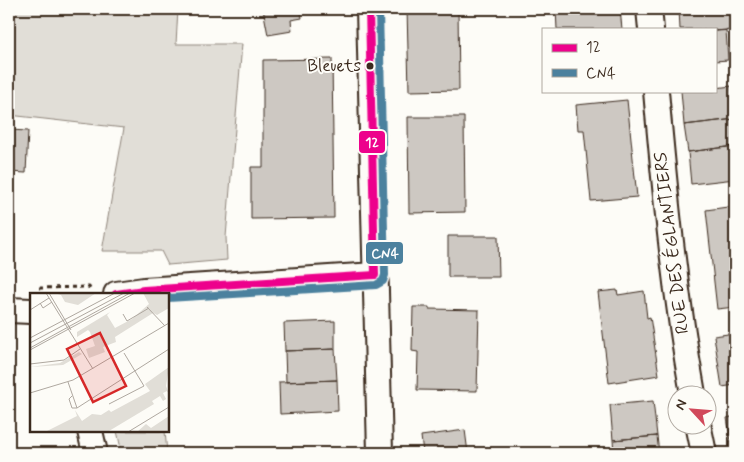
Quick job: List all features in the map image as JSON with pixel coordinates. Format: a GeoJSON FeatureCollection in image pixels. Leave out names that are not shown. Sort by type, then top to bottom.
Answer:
{"type":"FeatureCollection","features":[{"type":"Feature","properties":{"kind":"street"},"geometry":{"type":"LineString","coordinates":[[369,9],[380,453]]}},
{"type":"Feature","properties":{"kind":"street"},"geometry":{"type":"LineString","coordinates":[[649,9],[651,28]]}},
{"type":"Feature","properties":{"kind":"street","name":"RUE DES ÉGLANTIERS"},"geometry":{"type":"LineString","coordinates":[[656,92],[663,170],[682,332],[691,384]]}},
{"type":"Feature","properties":{"kind":"street"},"geometry":{"type":"LineString","coordinates":[[123,293],[375,275]]}},
{"type":"Feature","properties":{"kind":"street"},"geometry":{"type":"LineString","coordinates":[[9,310],[30,311]]}},
{"type":"Feature","properties":{"kind":"street"},"geometry":{"type":"LineString","coordinates":[[90,432],[94,453]]}},
{"type":"Feature","properties":{"kind":"street"},"geometry":{"type":"LineString","coordinates":[[700,434],[704,453]]}},
{"type":"Feature","properties":{"kind":"path"},"geometry":{"type":"LineString","coordinates":[[36,288],[89,287],[92,293]]}},
{"type":"Feature","properties":{"kind":"shaded area"},"geometry":{"type":"Polygon","coordinates":[[[9,9],[178,9],[176,44],[242,44],[226,237],[227,260],[168,265],[161,251],[102,251],[124,128],[9,115],[9,9]]]}},
{"type":"Feature","properties":{"kind":"shaded area"},"geometry":{"type":"Polygon","coordinates":[[[117,432],[165,432],[167,453],[122,453],[117,432]]]}},
{"type":"Feature","properties":{"kind":"building"},"geometry":{"type":"Polygon","coordinates":[[[263,9],[300,9],[302,18],[291,20],[292,31],[268,35],[263,9]]]}},
{"type":"Feature","properties":{"kind":"building"},"geometry":{"type":"Polygon","coordinates":[[[407,9],[458,9],[459,90],[409,91],[407,9]]]}},
{"type":"Feature","properties":{"kind":"building"},"geometry":{"type":"Polygon","coordinates":[[[556,9],[620,9],[622,28],[557,28],[556,9]]]}},
{"type":"Feature","properties":{"kind":"building"},"geometry":{"type":"Polygon","coordinates":[[[679,9],[732,9],[734,30],[716,31],[716,28],[680,28],[679,9]]]}},
{"type":"Feature","properties":{"kind":"building"},"geometry":{"type":"Polygon","coordinates":[[[726,30],[728,60],[716,61],[716,31],[726,30]]]}},
{"type":"Feature","properties":{"kind":"building"},"geometry":{"type":"Polygon","coordinates":[[[332,59],[334,218],[251,219],[251,167],[263,167],[263,60],[332,59]]]}},
{"type":"Feature","properties":{"kind":"building"},"geometry":{"type":"Polygon","coordinates":[[[732,86],[735,119],[684,125],[681,92],[716,92],[716,88],[732,86]]]}},
{"type":"Feature","properties":{"kind":"building"},"geometry":{"type":"Polygon","coordinates":[[[627,100],[637,197],[591,201],[584,130],[578,130],[576,105],[627,100]]]}},
{"type":"Feature","properties":{"kind":"building"},"geometry":{"type":"Polygon","coordinates":[[[408,117],[464,117],[465,212],[409,213],[408,117]]]}},
{"type":"Feature","properties":{"kind":"building"},"geometry":{"type":"Polygon","coordinates":[[[735,119],[735,146],[688,152],[684,125],[735,119]]]}},
{"type":"Feature","properties":{"kind":"building"},"geometry":{"type":"Polygon","coordinates":[[[9,130],[28,131],[26,173],[9,172],[9,130]]]}},
{"type":"Feature","properties":{"kind":"building"},"geometry":{"type":"Polygon","coordinates":[[[735,146],[735,179],[691,184],[688,152],[735,146]]]}},
{"type":"Feature","properties":{"kind":"building"},"geometry":{"type":"Polygon","coordinates":[[[735,206],[735,307],[717,309],[706,210],[735,206]]]}},
{"type":"Feature","properties":{"kind":"building"},"geometry":{"type":"Polygon","coordinates":[[[448,236],[498,236],[499,277],[448,277],[448,236]]]}},
{"type":"Feature","properties":{"kind":"building"},"geometry":{"type":"Polygon","coordinates":[[[617,290],[618,295],[644,291],[647,318],[650,317],[659,375],[609,383],[598,292],[617,290]]]}},
{"type":"Feature","properties":{"kind":"building"},"geometry":{"type":"Polygon","coordinates":[[[413,307],[479,310],[477,391],[417,390],[418,352],[412,351],[413,307]]]}},
{"type":"Feature","properties":{"kind":"building"},"geometry":{"type":"Polygon","coordinates":[[[335,321],[335,349],[285,351],[284,323],[335,321]]]}},
{"type":"Feature","properties":{"kind":"building"},"geometry":{"type":"Polygon","coordinates":[[[735,333],[735,385],[722,387],[714,336],[735,333]]]}},
{"type":"Feature","properties":{"kind":"building"},"geometry":{"type":"Polygon","coordinates":[[[335,349],[337,380],[286,382],[285,351],[335,349]]]}},
{"type":"Feature","properties":{"kind":"building"},"geometry":{"type":"Polygon","coordinates":[[[337,380],[338,411],[280,414],[279,382],[337,380]]]}},
{"type":"Feature","properties":{"kind":"building"},"geometry":{"type":"Polygon","coordinates":[[[653,401],[657,436],[613,440],[610,405],[653,401]]]}},
{"type":"Feature","properties":{"kind":"building"},"geometry":{"type":"Polygon","coordinates":[[[735,416],[735,453],[733,453],[727,418],[735,416]]]}},
{"type":"Feature","properties":{"kind":"building"},"geometry":{"type":"Polygon","coordinates":[[[465,430],[468,453],[423,453],[421,436],[465,430]]]}},
{"type":"Feature","properties":{"kind":"building"},"geometry":{"type":"Polygon","coordinates":[[[657,436],[659,453],[614,453],[613,440],[657,436]]]}},
{"type":"Feature","properties":{"kind":"transit line","name":"12"},"geometry":{"type":"LineString","coordinates":[[369,9],[375,275]]}},
{"type":"Feature","properties":{"kind":"transit line","name":"CN4"},"geometry":{"type":"LineString","coordinates":[[169,298],[376,285],[383,281],[385,275],[379,9]]}},
{"type":"Feature","properties":{"kind":"transit line","name":"12"},"geometry":{"type":"LineString","coordinates":[[123,293],[375,275]]}},
{"type":"Feature","properties":{"kind":"place","name":"Bleuets"},"geometry":{"type":"Point","coordinates":[370,66]}}]}
